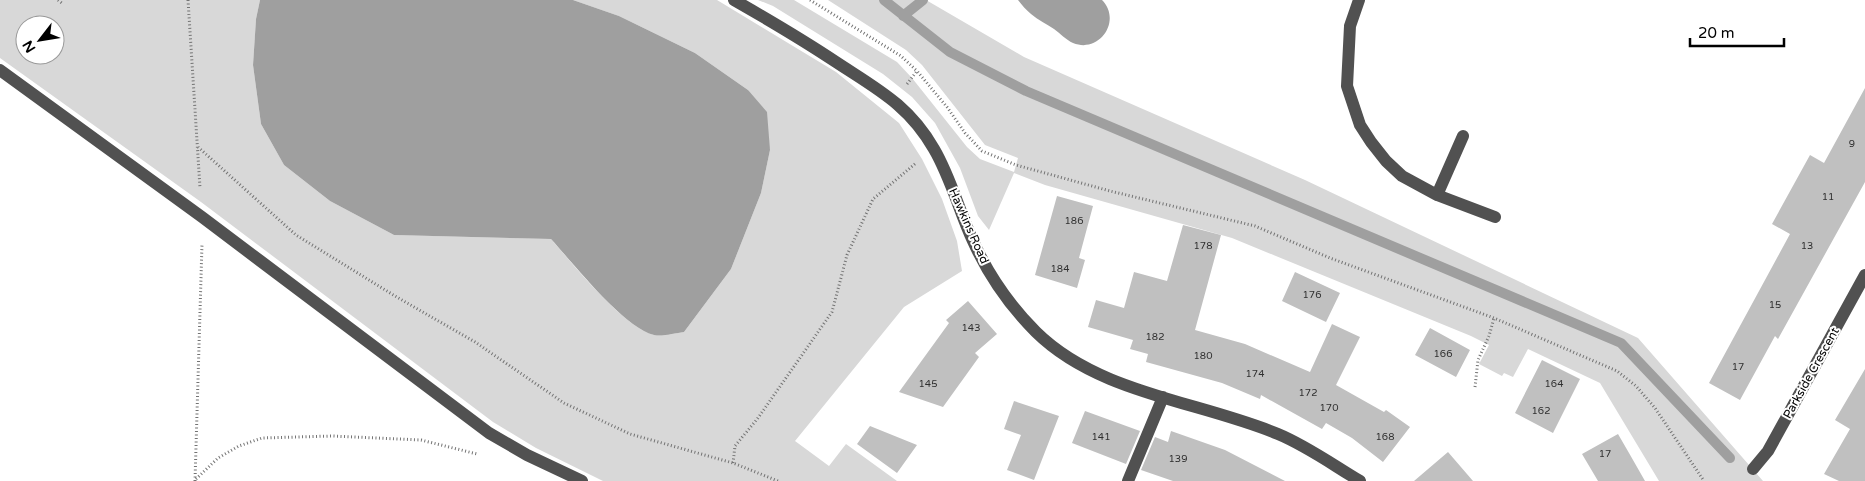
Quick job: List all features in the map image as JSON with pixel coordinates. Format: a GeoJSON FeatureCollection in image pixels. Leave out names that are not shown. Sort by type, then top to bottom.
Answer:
{"type":"FeatureCollection","features":[{"type":"Feature","properties":{"kind":"street","name":"Hawkins Road"},"geometry":{"type":"LineString","coordinates":[[734,0],[780,26],[878,88],[913,120],[934,149],[973,241],[1002,293],[1036,332],[1064,356],[1113,380],[1196,408],[1230,416],[1278,434],[1306,448],[1360,481]]}},
{"type":"Feature","properties":{"kind":"street"},"geometry":{"type":"LineString","coordinates":[[1359,0],[1350,26],[1347,86],[1360,125],[1386,161],[1402,176],[1437,195],[1495,217]]}},
{"type":"Feature","properties":{"kind":"street"},"geometry":{"type":"LineString","coordinates":[[0,70],[202,217],[489,433],[527,455],[582,481]]}},
{"type":"Feature","properties":{"kind":"street"},"geometry":{"type":"LineString","coordinates":[[1437,195],[1463,136]]}},
{"type":"Feature","properties":{"kind":"street","name":"Parkside Crescent"},"geometry":{"type":"LineString","coordinates":[[1753,469],[1768,451],[1865,275]]}},
{"type":"Feature","properties":{"kind":"street"},"geometry":{"type":"LineString","coordinates":[[1128,481],[1163,396]]}},
{"type":"Feature","properties":{"kind":"path"},"geometry":{"type":"LineString","coordinates":[[58,0],[63,4]]}},
{"type":"Feature","properties":{"kind":"path"},"geometry":{"type":"LineString","coordinates":[[188,0],[202,217],[196,480]]}},
{"type":"Feature","properties":{"kind":"path"},"geometry":{"type":"LineString","coordinates":[[810,0],[902,56],[917,71],[947,107],[965,133],[982,151],[1025,168],[1110,191],[1255,226],[1330,258],[1494,318],[1617,372],[1636,386],[1655,408],[1704,481]]}},
{"type":"Feature","properties":{"kind":"path"},"geometry":{"type":"LineString","coordinates":[[894,101],[917,71]]}},
{"type":"Feature","properties":{"kind":"path"},"geometry":{"type":"LineString","coordinates":[[198,148],[296,235],[475,342],[564,403],[630,434],[733,463],[778,481]]}},
{"type":"Feature","properties":{"kind":"path"},"geometry":{"type":"LineString","coordinates":[[733,463],[736,446],[758,418],[832,312],[847,256],[873,199],[934,149]]}},
{"type":"Feature","properties":{"kind":"path"},"geometry":{"type":"LineString","coordinates":[[1475,387],[1478,360],[1489,336],[1494,318]]}},
{"type":"Feature","properties":{"kind":"path"},"geometry":{"type":"LineString","coordinates":[[196,480],[218,458],[239,446],[262,438],[332,436],[421,440],[480,455]]}},
{"type":"Feature","properties":{"kind":"shaded area"},"geometry":{"type":"Polygon","coordinates":[[[0,0],[260,0],[256,19],[253,65],[261,124],[284,165],[330,201],[394,235],[551,239],[599,294],[628,321],[642,330],[661,336],[684,332],[731,269],[761,193],[770,150],[748,90],[695,53],[619,16],[573,0],[717,0],[836,72],[899,123],[922,159],[942,199],[957,241],[962,271],[904,307],[795,441],[829,466],[846,444],[897,481],[603,481],[536,448],[493,422],[201,202],[0,58],[0,0]]]}},
{"type":"Feature","properties":{"kind":"shaded area"},"geometry":{"type":"Polygon","coordinates":[[[260,0],[573,0],[619,16],[695,53],[748,90],[767,112],[770,150],[761,193],[731,269],[684,332],[654,335],[642,330],[614,308],[551,239],[394,235],[330,201],[284,165],[261,124],[253,65],[256,19],[260,0]]]}},
{"type":"Feature","properties":{"kind":"shaded area"},"geometry":{"type":"Polygon","coordinates":[[[758,0],[794,0],[897,62],[967,147],[980,159],[1014,172],[1018,158],[985,145],[922,65],[906,50],[828,0],[926,0],[1024,57],[1305,180],[1638,338],[1763,481],[1659,481],[1600,383],[1528,349],[1513,377],[1504,373],[1502,376],[1479,364],[1489,345],[1232,238],[1045,185],[1014,173],[989,230],[978,216],[960,168],[935,123],[912,97],[883,74],[773,6],[758,0]]]}},
{"type":"Feature","properties":{"kind":"shaded area"},"geometry":{"type":"Polygon","coordinates":[[[1018,0],[1102,0],[1108,8],[1109,25],[1099,40],[1092,44],[1073,43],[1034,16],[1018,0]]]}},
{"type":"Feature","properties":{"kind":"building"},"geometry":{"type":"Polygon","coordinates":[[[1865,88],[1865,182],[1778,339],[1775,336],[1740,400],[1709,383],[1790,234],[1772,224],[1810,155],[1824,163],[1865,88]]]}},
{"type":"Feature","properties":{"kind":"building"},"geometry":{"type":"Polygon","coordinates":[[[1057,196],[1093,206],[1079,258],[1085,260],[1077,288],[1035,275],[1057,196]]]}},
{"type":"Feature","properties":{"kind":"building"},"geometry":{"type":"Polygon","coordinates":[[[1183,225],[1221,235],[1195,330],[1245,344],[1310,372],[1332,324],[1360,337],[1336,385],[1384,412],[1386,410],[1410,427],[1383,462],[1352,438],[1326,423],[1322,429],[1261,395],[1260,399],[1222,383],[1146,362],[1148,354],[1130,349],[1133,340],[1088,327],[1096,300],[1124,308],[1134,272],[1167,281],[1183,225]]]}},
{"type":"Feature","properties":{"kind":"building"},"geometry":{"type":"Polygon","coordinates":[[[1295,272],[1340,293],[1326,322],[1282,301],[1295,272]]]}},
{"type":"Feature","properties":{"kind":"building"},"geometry":{"type":"Polygon","coordinates":[[[968,301],[997,334],[975,353],[979,357],[943,407],[899,392],[949,323],[946,320],[968,301]]]}},
{"type":"Feature","properties":{"kind":"building"},"geometry":{"type":"Polygon","coordinates":[[[1430,328],[1470,350],[1456,377],[1415,355],[1430,328]]]}},
{"type":"Feature","properties":{"kind":"building"},"geometry":{"type":"Polygon","coordinates":[[[1542,360],[1580,379],[1553,433],[1515,413],[1542,360]]]}},
{"type":"Feature","properties":{"kind":"building"},"geometry":{"type":"Polygon","coordinates":[[[1865,369],[1865,481],[1839,481],[1824,474],[1850,429],[1835,420],[1865,369]]]}},
{"type":"Feature","properties":{"kind":"building"},"geometry":{"type":"Polygon","coordinates":[[[1014,401],[1059,416],[1034,480],[1007,470],[1021,435],[1004,429],[1014,401]]]}},
{"type":"Feature","properties":{"kind":"building"},"geometry":{"type":"Polygon","coordinates":[[[1085,411],[1140,431],[1126,464],[1072,443],[1085,411]]]}},
{"type":"Feature","properties":{"kind":"building"},"geometry":{"type":"Polygon","coordinates":[[[870,426],[917,445],[897,473],[857,444],[870,426]]]}},
{"type":"Feature","properties":{"kind":"building"},"geometry":{"type":"Polygon","coordinates":[[[1171,431],[1225,450],[1285,481],[1173,481],[1141,470],[1155,437],[1168,442],[1171,431]]]}},
{"type":"Feature","properties":{"kind":"building"},"geometry":{"type":"Polygon","coordinates":[[[1618,434],[1645,481],[1598,481],[1582,454],[1618,434]]]}},
{"type":"Feature","properties":{"kind":"building"},"geometry":{"type":"Polygon","coordinates":[[[1448,452],[1473,481],[1414,481],[1448,452]]]}},
{"type":"Feature","properties":{"kind":"waterway"},"geometry":{"type":"LineString","coordinates":[[884,0],[950,52],[1026,91],[1621,343],[1730,458]]}},
{"type":"Feature","properties":{"kind":"waterway"},"geometry":{"type":"LineString","coordinates":[[903,16],[923,0]]}}]}
